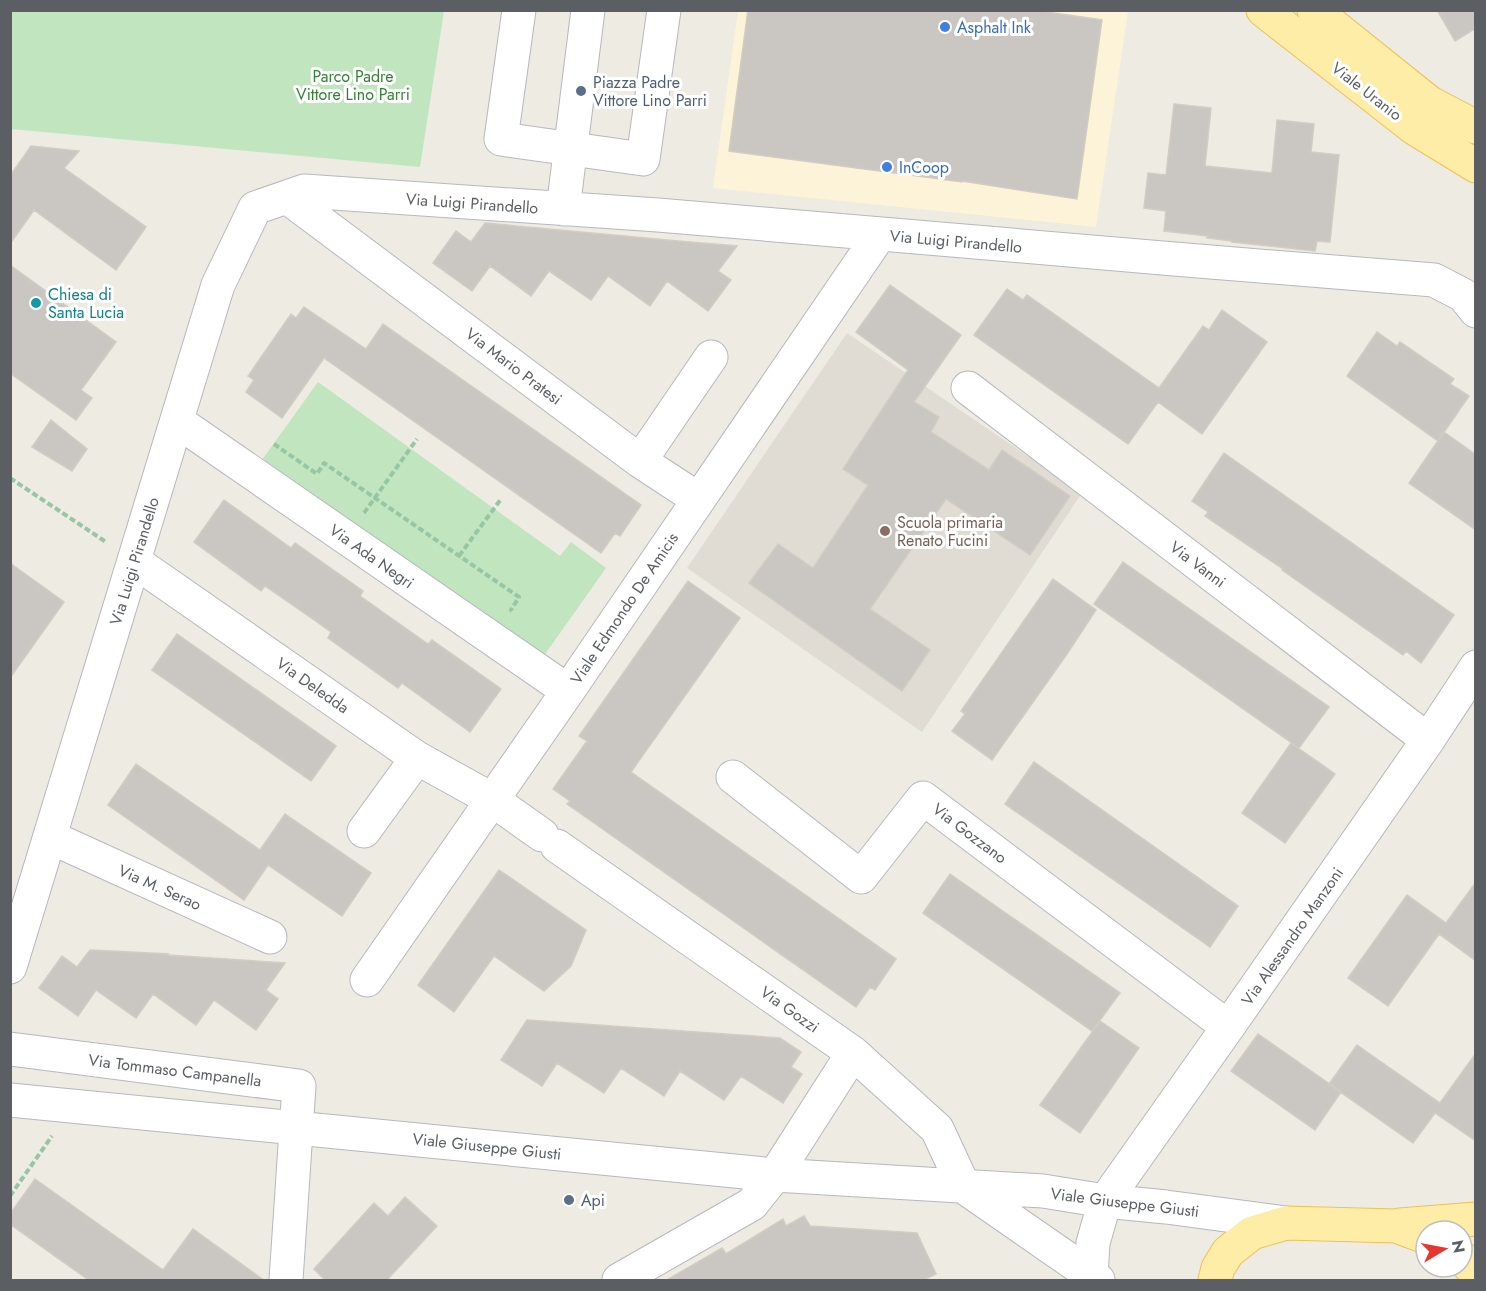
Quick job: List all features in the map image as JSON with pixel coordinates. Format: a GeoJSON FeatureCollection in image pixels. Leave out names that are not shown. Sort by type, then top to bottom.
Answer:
{"type":"FeatureCollection","features":[{"type":"Feature","properties":{"kind":"main road","name":"Viale Uranio"},"geometry":{"type":"LineString","coordinates":[[1263,10],[1414,128],[1476,166]]}},
{"type":"Feature","properties":{"kind":"main road","name":"Viale Uranio"},"geometry":{"type":"LineString","coordinates":[[1314,10],[1430,103],[1476,127]]}},
{"type":"Feature","properties":{"kind":"main road"},"geometry":{"type":"LineString","coordinates":[[1215,1281],[1218,1268],[1228,1252],[1252,1233],[1286,1222],[1411,1231],[1476,1219]]}},
{"type":"Feature","properties":{"kind":"street"},"geometry":{"type":"LineString","coordinates":[[519,10],[501,139],[643,159],[664,10]]}},
{"type":"Feature","properties":{"kind":"street"},"geometry":{"type":"LineString","coordinates":[[563,209],[588,10]]}},
{"type":"Feature","properties":{"kind":"street","name":"Via Luigi Pirandello"},"geometry":{"type":"LineString","coordinates":[[10,967],[218,285],[255,208],[304,191],[658,215],[1434,280],[1463,295],[1476,311]]}},
{"type":"Feature","properties":{"kind":"street","name":"Via Mario Pratesi"},"geometry":{"type":"LineString","coordinates":[[287,197],[640,461],[698,499]]}},
{"type":"Feature","properties":{"kind":"street","name":"Viale Edmondo De Amicis"},"geometry":{"type":"LineString","coordinates":[[367,980],[568,691],[880,234]]}},
{"type":"Feature","properties":{"kind":"street"},"geometry":{"type":"LineString","coordinates":[[640,461],[711,357]]}},
{"type":"Feature","properties":{"kind":"street","name":"Via Vanni"},"geometry":{"type":"LineString","coordinates":[[968,388],[1428,740]]}},
{"type":"Feature","properties":{"kind":"street","name":"Via Ada Negri"},"geometry":{"type":"LineString","coordinates":[[177,421],[568,691]]}},
{"type":"Feature","properties":{"kind":"street","name":"Via Deledda"},"geometry":{"type":"LineString","coordinates":[[134,561],[417,758],[491,799]]}},
{"type":"Feature","properties":{"kind":"street","name":"Via Alessandro Manzoni"},"geometry":{"type":"LineString","coordinates":[[1095,1278],[1093,1243],[1105,1201],[1428,740],[1476,667]]}},
{"type":"Feature","properties":{"kind":"street"},"geometry":{"type":"LineString","coordinates":[[364,831],[417,758]]}},
{"type":"Feature","properties":{"kind":"street","name":"Via Gozzano"},"geometry":{"type":"LineString","coordinates":[[733,777],[861,877],[923,798],[1228,1027]]}},
{"type":"Feature","properties":{"kind":"street","name":"Via Gozzi"},"geometry":{"type":"LineString","coordinates":[[491,799],[853,1053],[937,1129],[964,1187]]}},
{"type":"Feature","properties":{"kind":"street","name":"Via M. Serao"},"geometry":{"type":"LineString","coordinates":[[50,837],[270,937]]}},
{"type":"Feature","properties":{"kind":"street","name":"Via Tommaso Campanella"},"geometry":{"type":"LineString","coordinates":[[10,1049],[298,1086],[296,1127]]}},
{"type":"Feature","properties":{"kind":"street"},"geometry":{"type":"LineString","coordinates":[[619,1281],[752,1204],[775,1175],[853,1053]]}},
{"type":"Feature","properties":{"kind":"street","name":"Viale Giuseppe Giusti"},"geometry":{"type":"LineString","coordinates":[[10,1100],[775,1175],[1043,1191],[1105,1201],[1286,1222]]}},
{"type":"Feature","properties":{"kind":"street"},"geometry":{"type":"LineString","coordinates":[[286,1281],[296,1127]]}},
{"type":"Feature","properties":{"kind":"street"},"geometry":{"type":"LineString","coordinates":[[964,1187],[1095,1278]]}},
{"type":"Feature","properties":{"kind":"path"},"geometry":{"type":"LineString","coordinates":[[346,538],[417,439]]}},
{"type":"Feature","properties":{"kind":"path"},"geometry":{"type":"LineString","coordinates":[[274,444],[317,474],[324,463],[519,597],[511,610],[519,616]]}},
{"type":"Feature","properties":{"kind":"path"},"geometry":{"type":"LineString","coordinates":[[10,478],[134,561]]}},
{"type":"Feature","properties":{"kind":"path"},"geometry":{"type":"LineString","coordinates":[[459,556],[501,499]]}},
{"type":"Feature","properties":{"kind":"path"},"geometry":{"type":"LineString","coordinates":[[10,1196],[72,1105]]}},
{"type":"Feature","properties":{"kind":"shaded area"},"geometry":{"type":"Polygon","coordinates":[[[738,11],[1128,11],[1096,227],[713,188],[738,11]]]}},
{"type":"Feature","properties":{"kind":"shaded area","name":"Scuola primaria Renato Fucini"},"geometry":{"type":"Polygon","coordinates":[[[847,333],[1082,493],[922,732],[687,568],[847,333]]]}},
{"type":"Feature","properties":{"kind":"green space","name":"Parco Padre Vittore Lino Parri"},"geometry":{"type":"Polygon","coordinates":[[[10,11],[444,11],[420,167],[11,129],[10,11]]]}},
{"type":"Feature","properties":{"kind":"green space"},"geometry":{"type":"Polygon","coordinates":[[[318,382],[560,556],[571,542],[606,568],[543,657],[259,464],[318,382]]]}},
{"type":"Feature","properties":{"kind":"building"},"geometry":{"type":"Polygon","coordinates":[[[748,10],[1033,10],[1102,20],[1077,199],[962,181],[729,151],[748,10]]]}},
{"type":"Feature","properties":{"kind":"building"},"geometry":{"type":"Polygon","coordinates":[[[1437,10],[1476,10],[1476,28],[1455,41],[1437,10]]]}},
{"type":"Feature","properties":{"kind":"building"},"geometry":{"type":"Polygon","coordinates":[[[1174,104],[1211,108],[1205,166],[1272,173],[1277,120],[1314,124],[1311,152],[1339,155],[1330,242],[1317,241],[1315,251],[1232,242],[1207,238],[1208,236],[1164,231],[1166,211],[1144,208],[1148,173],[1166,175],[1174,104]]]}},
{"type":"Feature","properties":{"kind":"building"},"geometry":{"type":"Polygon","coordinates":[[[31,146],[79,151],[64,168],[146,227],[116,270],[34,210],[10,244],[10,176],[31,146]]]}},
{"type":"Feature","properties":{"kind":"building"},"geometry":{"type":"Polygon","coordinates":[[[485,223],[737,246],[718,271],[731,280],[708,311],[667,281],[650,306],[608,276],[591,300],[549,271],[531,296],[490,266],[472,291],[433,263],[456,231],[471,242],[485,223]]]}},
{"type":"Feature","properties":{"kind":"building","name":"Chiesa di Santa Lucia"},"geometry":{"type":"Polygon","coordinates":[[[10,265],[116,342],[81,390],[92,398],[76,420],[10,373],[10,265]]]}},
{"type":"Feature","properties":{"kind":"building"},"geometry":{"type":"Polygon","coordinates":[[[890,285],[961,335],[914,402],[939,417],[931,432],[989,470],[1002,450],[1070,496],[1030,555],[946,499],[870,609],[930,650],[902,691],[749,583],[778,544],[813,568],[868,485],[843,469],[908,370],[856,332],[890,285]]]}},
{"type":"Feature","properties":{"kind":"building"},"geometry":{"type":"Polygon","coordinates":[[[1007,289],[1023,300],[1027,295],[1159,388],[1203,326],[1209,330],[1222,310],[1267,342],[1202,434],[1158,402],[1128,444],[974,335],[1007,289]]]}},
{"type":"Feature","properties":{"kind":"building"},"geometry":{"type":"Polygon","coordinates":[[[304,307],[366,349],[383,324],[641,505],[620,536],[615,533],[601,553],[324,358],[282,418],[246,392],[254,380],[248,376],[291,314],[296,318],[304,307]]]}},
{"type":"Feature","properties":{"kind":"building"},"geometry":{"type":"Polygon","coordinates":[[[1377,332],[1397,346],[1400,342],[1454,379],[1450,384],[1469,396],[1438,441],[1347,376],[1377,332]]]}},
{"type":"Feature","properties":{"kind":"building"},"geometry":{"type":"Polygon","coordinates":[[[51,420],[87,449],[72,471],[32,447],[51,420]]]}},
{"type":"Feature","properties":{"kind":"building"},"geometry":{"type":"Polygon","coordinates":[[[1444,432],[1476,455],[1476,530],[1409,483],[1444,432]]]}},
{"type":"Feature","properties":{"kind":"building"},"geometry":{"type":"Polygon","coordinates":[[[1224,453],[1454,615],[1421,663],[1406,651],[1403,655],[1205,516],[1208,512],[1192,501],[1224,453]]]}},
{"type":"Feature","properties":{"kind":"building"},"geometry":{"type":"Polygon","coordinates":[[[224,500],[291,548],[295,543],[363,591],[360,596],[428,644],[432,640],[501,689],[470,732],[402,683],[398,688],[328,638],[331,632],[265,586],[261,591],[194,542],[224,500]]]}},
{"type":"Feature","properties":{"kind":"building"},"geometry":{"type":"Polygon","coordinates":[[[1123,562],[1329,707],[1299,748],[1094,604],[1123,562]]]}},
{"type":"Feature","properties":{"kind":"building"},"geometry":{"type":"Polygon","coordinates":[[[10,563],[64,602],[10,678],[10,563]]]}},
{"type":"Feature","properties":{"kind":"building"},"geometry":{"type":"Polygon","coordinates":[[[1053,579],[1096,610],[992,760],[952,731],[965,714],[961,711],[1053,579]]]}},
{"type":"Feature","properties":{"kind":"building"},"geometry":{"type":"Polygon","coordinates":[[[688,581],[740,618],[631,772],[896,959],[875,990],[870,987],[856,1007],[567,804],[570,801],[553,789],[587,741],[579,736],[688,581]]]}},
{"type":"Feature","properties":{"kind":"building"},"geometry":{"type":"Polygon","coordinates":[[[177,634],[336,746],[311,781],[152,670],[177,634]]]}},
{"type":"Feature","properties":{"kind":"building"},"geometry":{"type":"Polygon","coordinates":[[[1291,743],[1335,774],[1285,843],[1242,813],[1291,743]]]}},
{"type":"Feature","properties":{"kind":"building"},"geometry":{"type":"Polygon","coordinates":[[[1034,762],[1238,906],[1210,947],[1005,804],[1034,762]]]}},
{"type":"Feature","properties":{"kind":"building"},"geometry":{"type":"Polygon","coordinates":[[[136,764],[260,850],[285,814],[371,873],[342,916],[268,865],[244,900],[108,805],[136,764]]]}},
{"type":"Feature","properties":{"kind":"building"},"geometry":{"type":"Polygon","coordinates":[[[499,870],[586,930],[571,966],[544,991],[494,956],[454,1012],[418,985],[499,870]]]}},
{"type":"Feature","properties":{"kind":"building"},"geometry":{"type":"Polygon","coordinates":[[[950,874],[1120,993],[1092,1031],[923,913],[950,874]]]}},
{"type":"Feature","properties":{"kind":"building"},"geometry":{"type":"Polygon","coordinates":[[[1476,882],[1476,961],[1439,934],[1388,1006],[1348,978],[1407,895],[1446,923],[1476,882]]]}},
{"type":"Feature","properties":{"kind":"building"},"geometry":{"type":"Polygon","coordinates":[[[90,950],[285,963],[266,990],[278,999],[256,1030],[214,1000],[196,1025],[153,994],[136,1018],[96,990],[78,1016],[39,988],[62,956],[77,967],[90,950]]]}},
{"type":"Feature","properties":{"kind":"building"},"geometry":{"type":"Polygon","coordinates":[[[527,1020],[780,1038],[801,1052],[791,1067],[802,1074],[783,1103],[741,1076],[724,1100],[680,1071],[664,1096],[621,1068],[604,1093],[557,1063],[542,1086],[501,1060],[527,1020]]]}},
{"type":"Feature","properties":{"kind":"building"},"geometry":{"type":"Polygon","coordinates":[[[1100,1021],[1139,1048],[1080,1133],[1040,1105],[1100,1021]]]}},
{"type":"Feature","properties":{"kind":"building"},"geometry":{"type":"Polygon","coordinates":[[[1258,1034],[1341,1092],[1315,1130],[1231,1071],[1258,1034]]]}},
{"type":"Feature","properties":{"kind":"building"},"geometry":{"type":"Polygon","coordinates":[[[1357,1045],[1440,1103],[1476,1053],[1476,1141],[1435,1113],[1413,1143],[1329,1084],[1357,1045]]]}},
{"type":"Feature","properties":{"kind":"building"},"geometry":{"type":"Polygon","coordinates":[[[35,1179],[163,1270],[193,1229],[265,1281],[90,1281],[10,1224],[10,1214],[35,1179]]]}},
{"type":"Feature","properties":{"kind":"building"},"geometry":{"type":"Polygon","coordinates":[[[405,1197],[437,1226],[386,1281],[326,1281],[314,1269],[374,1203],[388,1216],[405,1197]]]}},
{"type":"Feature","properties":{"kind":"building"},"geometry":{"type":"Polygon","coordinates":[[[804,1216],[810,1226],[917,1233],[936,1274],[921,1281],[665,1281],[722,1248],[726,1254],[783,1219],[786,1226],[804,1216]]]}},
{"type":"Feature","properties":{"kind":"place","name":"Asphalt Ink"},"geometry":{"type":"Point","coordinates":[945,27]}},
{"type":"Feature","properties":{"kind":"place","name":"Piazza Padre Vittore Lino Parri"},"geometry":{"type":"Point","coordinates":[581,91]}},
{"type":"Feature","properties":{"kind":"place","name":"InCoop"},"geometry":{"type":"Point","coordinates":[887,167]}},
{"type":"Feature","properties":{"kind":"place","name":"Chiesa di Santa Lucia"},"geometry":{"type":"Point","coordinates":[36,303]}},
{"type":"Feature","properties":{"kind":"place","name":"Scuola primaria Renato Fucini"},"geometry":{"type":"Point","coordinates":[885,531]}},
{"type":"Feature","properties":{"kind":"place","name":"Api"},"geometry":{"type":"Point","coordinates":[569,1200]}}]}
